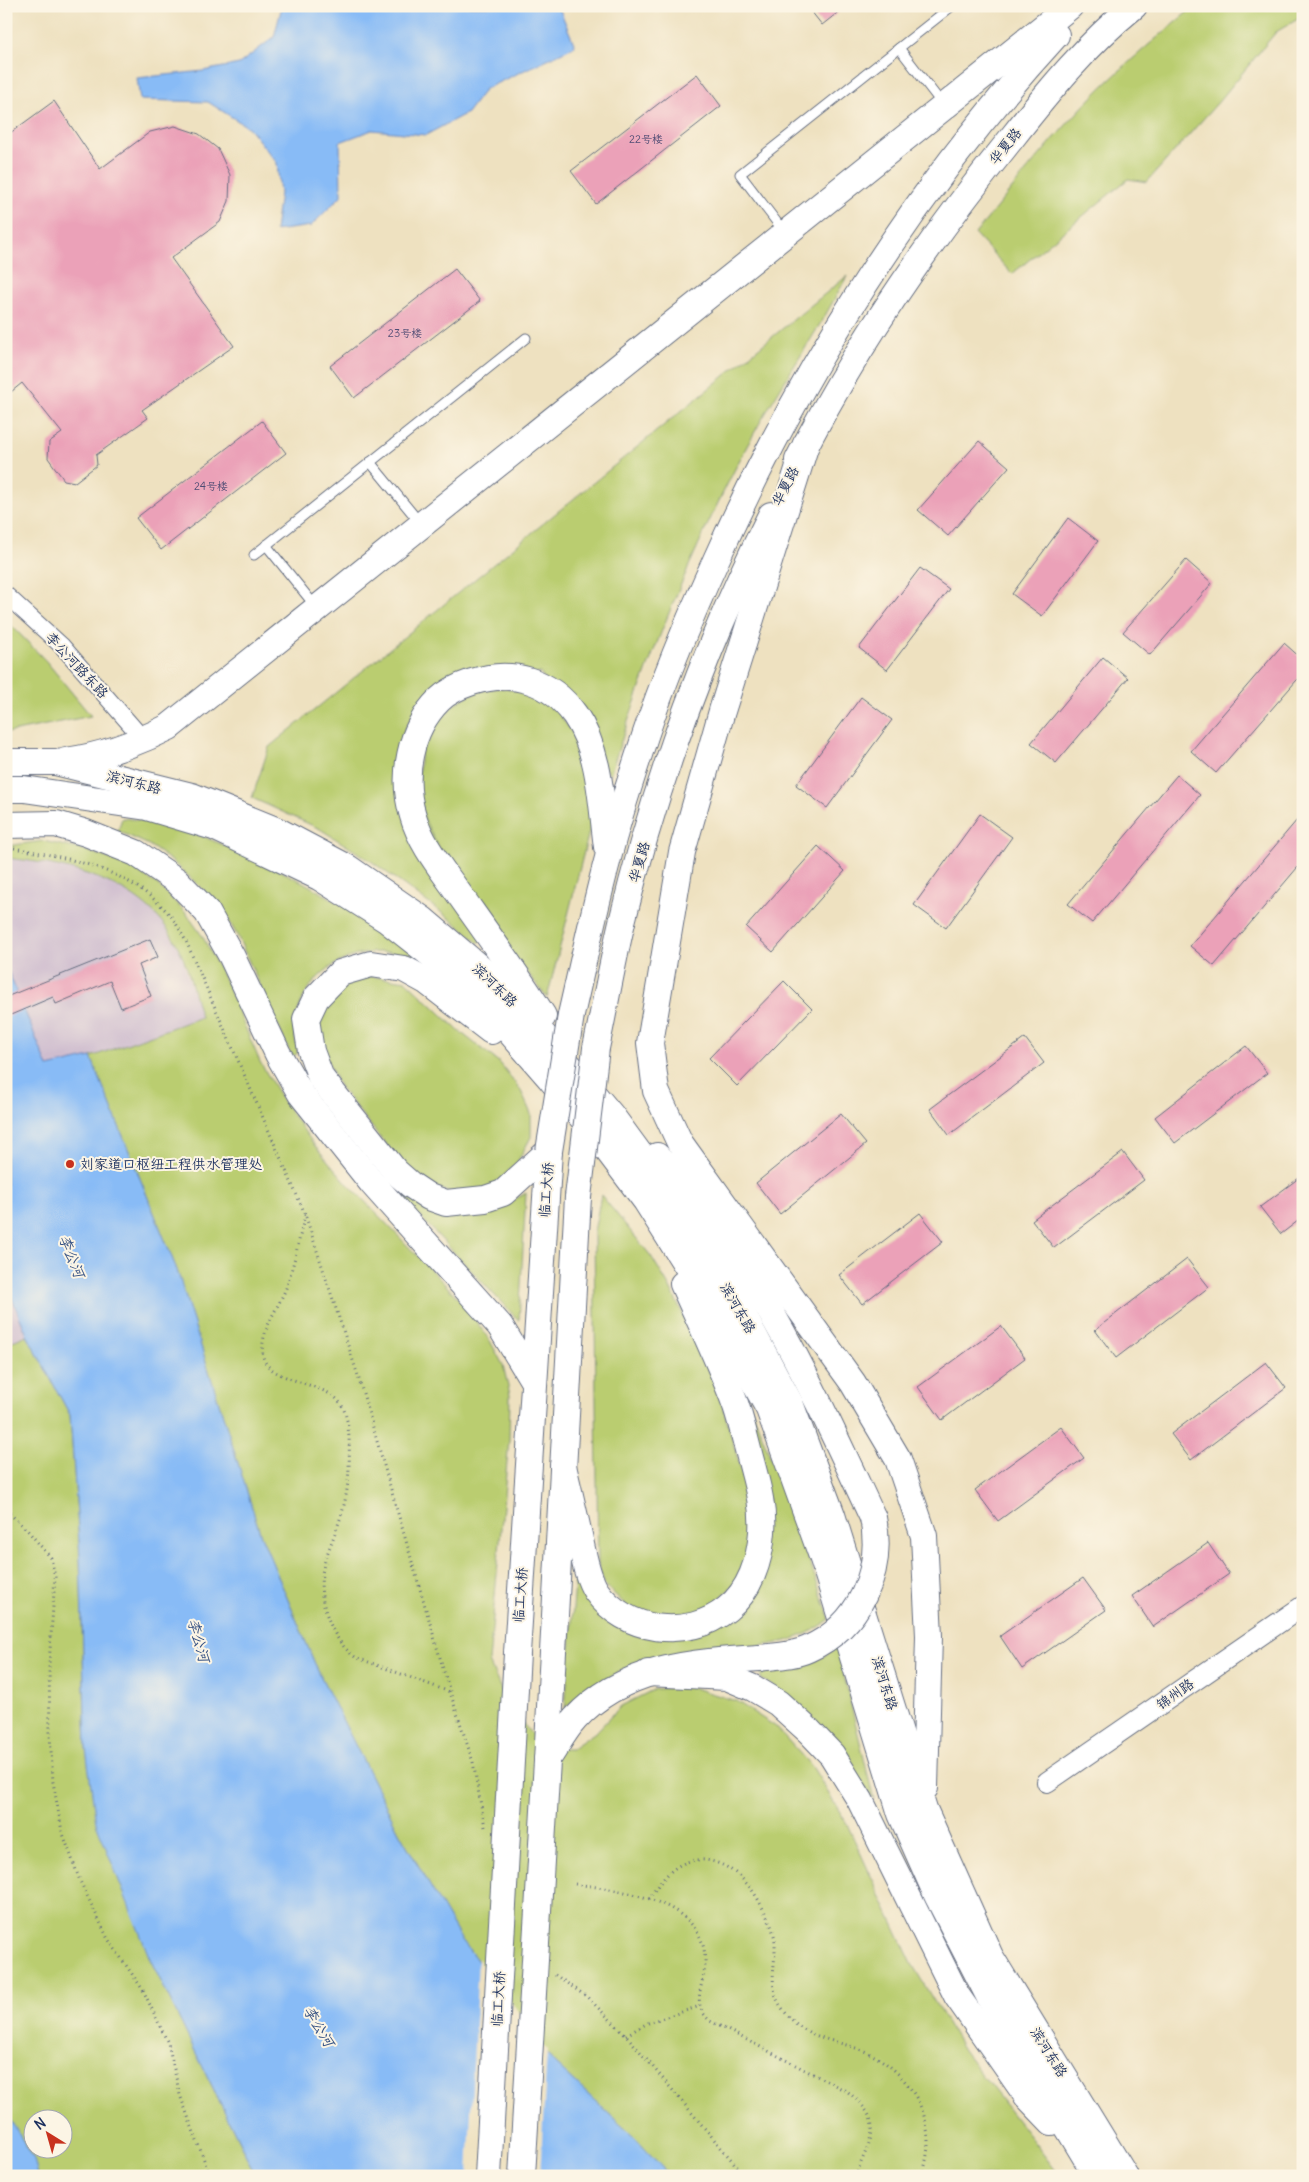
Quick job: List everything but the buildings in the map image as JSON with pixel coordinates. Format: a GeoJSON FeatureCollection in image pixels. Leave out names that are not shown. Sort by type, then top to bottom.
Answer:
{"type":"FeatureCollection","features":[{"type":"Feature","properties":{"kind":"main road"},"geometry":{"type":"LineString","coordinates":[[55,762],[92,757],[123,748],[169,727],[1070,6]]}},
{"type":"Feature","properties":{"kind":"main road"},"geometry":{"type":"LineString","coordinates":[[608,856],[646,733],[692,613],[745,496],[805,382],[872,273],[946,168],[1026,67],[1082,6]]}},
{"type":"Feature","properties":{"kind":"main road","name":"华夏路"},"geometry":{"type":"LineString","coordinates":[[563,1466],[578,1198],[596,1048],[622,922],[656,799],[699,678],[749,559],[806,444],[873,331],[914,268],[974,185],[1038,104],[1107,27],[1134,6]]}},
{"type":"Feature","properties":{"kind":"main road"},"geometry":{"type":"LineString","coordinates":[[806,444],[722,711],[682,852],[650,1043],[656,1091],[680,1143],[853,1383],[898,1459],[924,1536],[929,1636],[924,1809]]}},
{"type":"Feature","properties":{"kind":"main road"},"geometry":{"type":"LineString","coordinates":[[582,1078],[533,999],[432,856],[412,816],[407,782],[408,761],[412,742],[423,720],[439,700],[459,686],[503,675],[526,678],[549,690],[563,702],[575,716],[588,740],[596,766],[608,856]]}},
{"type":"Feature","properties":{"kind":"main road","name":"滨河东路"},"geometry":{"type":"LineString","coordinates":[[6,762],[55,762],[192,796],[278,831],[348,868],[422,919],[482,970],[582,1078],[663,1186],[739,1307],[790,1403],[832,1515],[924,1809],[990,1956],[1125,2176]]}},
{"type":"Feature","properties":{"kind":"main road","name":"滨河东路"},"geometry":{"type":"LineString","coordinates":[[6,789],[24,789],[147,807],[214,827],[318,877],[387,920],[448,968],[502,1023],[597,1136],[646,1202],[708,1299],[769,1409],[823,1559],[901,1814],[937,1894],[991,2000],[1091,2166]]}},
{"type":"Feature","properties":{"kind":"main road"},"geometry":{"type":"LineString","coordinates":[[6,825],[56,824],[86,833],[136,853],[178,881],[207,912],[232,957],[278,1054],[301,1094],[372,1183],[500,1326],[534,1382]]}},
{"type":"Feature","properties":{"kind":"main road","name":"临工大桥"},"geometry":{"type":"LineString","coordinates":[[488,2176],[517,1653],[549,1151],[571,1015],[608,856]]}},
{"type":"Feature","properties":{"kind":"main road"},"geometry":{"type":"LineString","coordinates":[[549,1151],[503,1193],[485,1200],[446,1203],[429,1197],[395,1171],[321,1078],[310,1051],[306,1019],[316,998],[340,973],[371,964],[404,969],[426,981],[550,1078]]}},
{"type":"Feature","properties":{"kind":"main road"},"geometry":{"type":"LineString","coordinates":[[547,1761],[574,1720],[597,1698],[621,1683],[648,1673],[712,1661],[794,1654],[829,1638],[844,1626],[856,1611],[871,1582],[876,1550],[873,1518],[813,1390],[763,1296],[728,1241],[685,1185],[646,1144],[611,1115]]}},
{"type":"Feature","properties":{"kind":"main road"},"geometry":{"type":"LineString","coordinates":[[563,1466],[587,1569],[595,1589],[609,1607],[629,1620],[651,1627],[677,1629],[702,1623],[727,1609],[746,1587],[759,1560],[762,1530],[761,1498],[736,1407],[646,1202]]}},
{"type":"Feature","properties":{"kind":"main road"},"geometry":{"type":"LineString","coordinates":[[522,2176],[563,1466]]}},
{"type":"Feature","properties":{"kind":"main road"},"geometry":{"type":"LineString","coordinates":[[648,1673],[727,1676],[778,1703],[832,1755],[860,1800],[957,1996],[1027,2096],[1091,2166]]}},
{"type":"Feature","properties":{"kind":"street","name":"李公河路东路"},"geometry":{"type":"LineString","coordinates":[[6,595],[62,646],[144,740]]}},
{"type":"Feature","properties":{"kind":"street","name":"锦州路"},"geometry":{"type":"LineString","coordinates":[[1047,1782],[1303,1606]]}},
{"type":"Feature","properties":{"kind":"lane"},"geometry":{"type":"LineString","coordinates":[[786,234],[740,174],[952,6]]}},
{"type":"Feature","properties":{"kind":"lane"},"geometry":{"type":"LineString","coordinates":[[899,48],[945,107]]}},
{"type":"Feature","properties":{"kind":"lane"},"geometry":{"type":"LineString","coordinates":[[254,555],[526,338]]}},
{"type":"Feature","properties":{"kind":"lane"},"geometry":{"type":"LineString","coordinates":[[370,462],[422,526]]}},
{"type":"Feature","properties":{"kind":"lane"},"geometry":{"type":"LineString","coordinates":[[266,545],[318,609]]}},
{"type":"Feature","properties":{"kind":"path"},"geometry":{"type":"LineString","coordinates":[[6,846],[85,863],[124,878],[153,899],[171,916],[186,941],[305,1214],[358,1376],[450,1692],[473,1762],[485,1830]]}},
{"type":"Feature","properties":{"kind":"path"},"geometry":{"type":"LineString","coordinates":[[305,1214],[286,1288],[269,1323],[263,1345],[263,1357],[267,1364],[277,1373],[330,1394],[340,1403],[347,1418],[349,1473],[342,1515],[325,1555],[320,1582],[323,1606],[344,1649],[355,1657],[450,1692]]}},
{"type":"Feature","properties":{"kind":"path"},"geometry":{"type":"LineString","coordinates":[[6,1510],[51,1558],[55,1576],[49,1665],[50,1735],[53,1782],[62,1831],[80,1881],[108,1938],[143,1990],[168,2043],[180,2096],[210,2176]]}},
{"type":"Feature","properties":{"kind":"path"},"geometry":{"type":"LineString","coordinates":[[649,1899],[666,1875],[690,1861],[719,1864],[732,1869],[743,1878],[753,1891],[771,1926],[775,1941],[772,1983],[775,1996],[790,2018],[799,2028],[809,2033],[864,2051],[890,2064],[913,2091],[920,2106],[928,2141],[923,2176]]}},
{"type":"Feature","properties":{"kind":"path"},"geometry":{"type":"LineString","coordinates":[[575,1884],[617,1890],[649,1899],[673,1909],[688,1921],[705,1949],[706,1965],[700,1991],[700,2006],[703,2015],[710,2021],[848,2092],[862,2104],[870,2115],[872,2125],[870,2143],[856,2176]]}},
{"type":"Feature","properties":{"kind":"path"},"geometry":{"type":"LineString","coordinates":[[550,1971],[586,1996],[626,2035],[745,2176]]}},
{"type":"Feature","properties":{"kind":"path"},"geometry":{"type":"LineString","coordinates":[[626,2035],[662,2018],[700,2006]]}},
{"type":"Feature","properties":{"kind":"shaded area","name":"刘家道口枢纽工程供水管理处"},"geometry":{"type":"Polygon","coordinates":[[[6,858],[33,861],[81,872],[113,883],[144,903],[162,920],[180,951],[201,1017],[177,1270],[6,1344],[6,858]]]}},
{"type":"Feature","properties":{"kind":"green space"},"geometry":{"type":"Polygon","coordinates":[[[1195,6],[1303,6],[1303,16],[1276,32],[1221,99],[1147,182],[1128,179],[1012,274],[975,234],[1083,106],[1158,36],[1195,6]]]}},
{"type":"Feature","properties":{"kind":"green space"},"geometry":{"type":"Polygon","coordinates":[[[847,276],[759,424],[707,526],[655,648],[610,775],[540,673],[418,708],[404,730],[398,756],[483,939],[478,943],[453,921],[371,861],[320,829],[252,798],[269,747],[847,276]]]}},
{"type":"Feature","properties":{"kind":"green space"},"geometry":{"type":"Polygon","coordinates":[[[6,620],[46,661],[91,716],[6,733],[6,620]]]}},
{"type":"Feature","properties":{"kind":"green space"},"geometry":{"type":"Polygon","coordinates":[[[501,688],[540,696],[560,715],[573,734],[586,766],[591,824],[547,998],[481,912],[450,867],[425,820],[420,801],[419,765],[423,743],[429,732],[457,702],[482,691],[501,688]]]}},
{"type":"Feature","properties":{"kind":"green space"},"geometry":{"type":"Polygon","coordinates":[[[122,818],[157,822],[197,834],[250,856],[301,881],[350,909],[441,973],[403,956],[387,952],[365,953],[329,968],[310,987],[303,998],[294,1025],[298,1053],[292,1057],[238,937],[220,905],[173,862],[149,845],[118,831],[122,818]]]}},
{"type":"Feature","properties":{"kind":"green space"},"geometry":{"type":"Polygon","coordinates":[[[43,841],[84,850],[122,863],[157,884],[186,913],[203,937],[226,982],[260,1062],[283,1101],[315,1146],[347,1183],[463,1303],[489,1339],[503,1365],[510,1395],[509,1440],[489,1662],[506,1701],[519,1719],[535,1738],[551,1749],[571,1749],[597,1731],[621,1706],[655,1689],[691,1687],[736,1701],[776,1727],[813,1768],[846,1822],[912,1964],[963,2050],[1060,2176],[670,2176],[634,2137],[554,2063],[459,1936],[399,1832],[318,1671],[261,1536],[177,1270],[91,1057],[201,1017],[180,951],[167,928],[150,909],[130,894],[107,882],[83,873],[58,866],[6,858],[6,846],[43,841]]]}},
{"type":"Feature","properties":{"kind":"green space"},"geometry":{"type":"Polygon","coordinates":[[[361,975],[406,981],[459,1031],[500,1063],[521,1091],[531,1114],[531,1137],[518,1161],[501,1179],[487,1189],[448,1192],[426,1183],[405,1168],[339,1086],[317,1037],[322,1006],[331,993],[361,975]]]}},
{"type":"Feature","properties":{"kind":"green space"},"geometry":{"type":"Polygon","coordinates":[[[394,1189],[429,1208],[459,1215],[490,1210],[526,1193],[519,1321],[394,1189]]]}},
{"type":"Feature","properties":{"kind":"green space"},"geometry":{"type":"Polygon","coordinates":[[[601,1195],[651,1256],[669,1286],[703,1355],[719,1393],[746,1488],[752,1538],[740,1579],[714,1604],[685,1618],[632,1611],[603,1583],[598,1564],[594,1232],[601,1195]]]}},
{"type":"Feature","properties":{"kind":"green space"},"geometry":{"type":"Polygon","coordinates":[[[27,1335],[70,1415],[80,1557],[86,1749],[150,1959],[256,2176],[6,2176],[6,1344],[27,1335]]]}},
{"type":"Feature","properties":{"kind":"green space"},"geometry":{"type":"Polygon","coordinates":[[[749,1402],[788,1502],[830,1619],[814,1630],[778,1643],[699,1651],[663,1657],[632,1666],[605,1679],[565,1708],[576,1571],[632,1633],[747,1602],[759,1452],[749,1402]]]}},
{"type":"Feature","properties":{"kind":"green space"},"geometry":{"type":"Polygon","coordinates":[[[837,1647],[874,1800],[838,1748],[813,1718],[781,1691],[761,1679],[761,1671],[783,1670],[802,1666],[819,1659],[837,1647]]]}},
{"type":"Feature","properties":{"kind":"water"},"geometry":{"type":"Polygon","coordinates":[[[282,6],[549,6],[560,10],[575,46],[485,89],[467,113],[426,135],[372,130],[340,142],[341,196],[311,226],[275,231],[280,193],[277,163],[249,128],[208,102],[140,100],[137,78],[203,71],[239,64],[274,37],[282,6]]]}},
{"type":"Feature","properties":{"kind":"water","name":"李公河"},"geometry":{"type":"Polygon","coordinates":[[[6,966],[48,1067],[91,1057],[177,1270],[261,1536],[318,1671],[399,1832],[459,1936],[554,2063],[634,2137],[670,2176],[256,2176],[150,1959],[96,1823],[86,1749],[80,1557],[70,1415],[27,1335],[6,1284],[6,966]]]}},
{"type":"Feature","properties":{"kind":"water"},"geometry":{"type":"Polygon","coordinates":[[[6,2092],[11,2121],[22,2139],[22,2160],[34,2160],[38,2176],[6,2176],[6,2092]]]}},
{"type":"Feature","properties":{"kind":"pier"},"geometry":{"type":"Polygon","coordinates":[[[478,1958],[547,2050],[540,2176],[468,2176],[478,1958]]]}},
{"type":"Feature","properties":{"kind":"place","name":"刘家道口枢纽工程供水管理处"},"geometry":{"type":"Point","coordinates":[70,1164]}}]}
